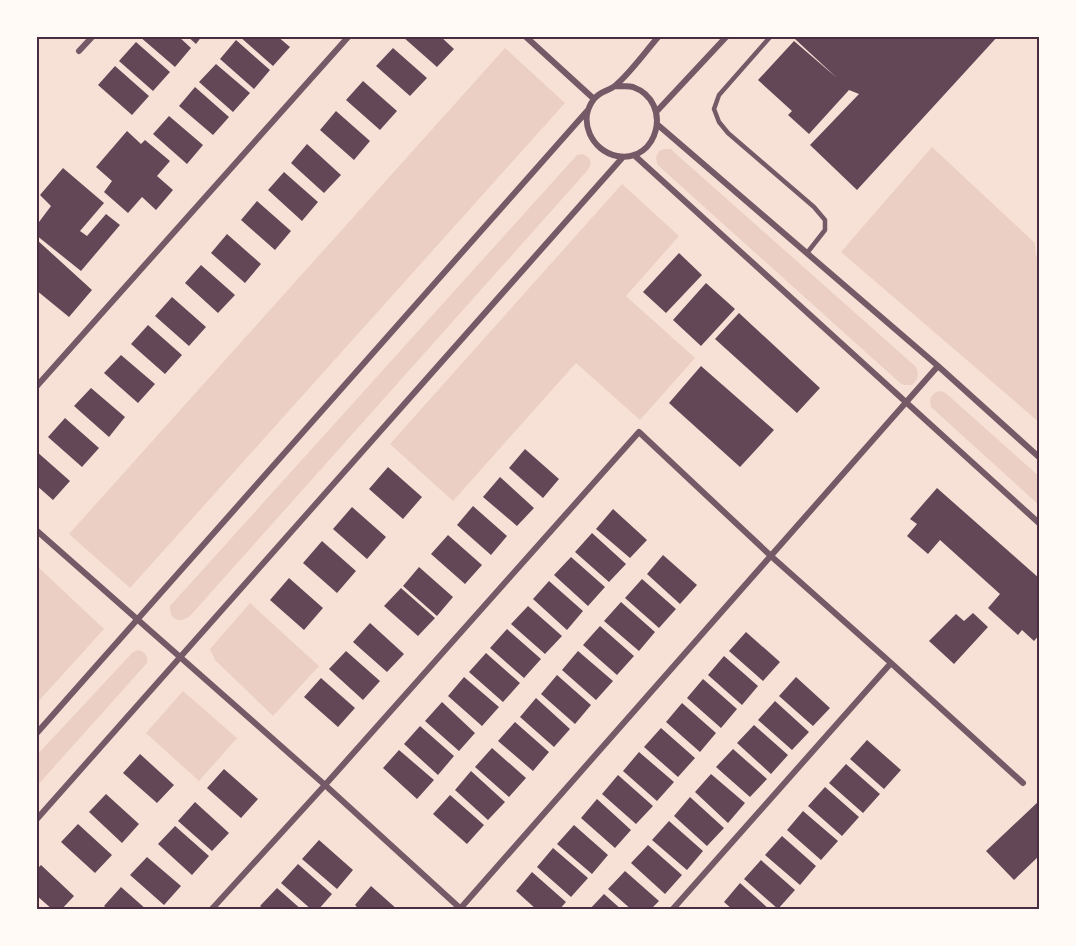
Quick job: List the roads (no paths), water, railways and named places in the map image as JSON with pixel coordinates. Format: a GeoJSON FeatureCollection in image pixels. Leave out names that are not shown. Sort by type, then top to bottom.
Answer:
{"type":"FeatureCollection","features":[{"type":"Feature","properties":{"kind":"street"},"geometry":{"type":"LineString","coordinates":[[79,51],[93,36]]}},
{"type":"Feature","properties":{"kind":"street"},"geometry":{"type":"LineString","coordinates":[[36,387],[349,36]]}},
{"type":"Feature","properties":{"kind":"street"},"geometry":{"type":"LineString","coordinates":[[525,36],[594,99]]}},
{"type":"Feature","properties":{"kind":"street"},"geometry":{"type":"LineString","coordinates":[[615,86],[658,36]]}},
{"type":"Feature","properties":{"kind":"street"},"geometry":{"type":"LineString","coordinates":[[657,111],[727,36]]}},
{"type":"Feature","properties":{"kind":"street"},"geometry":{"type":"LineString","coordinates":[[36,735],[588,110],[594,99],[603,91],[615,86],[633,87],[648,96],[657,111],[658,125],[650,144],[634,155],[622,157],[609,154],[598,147],[590,137],[587,123],[588,110]]}},
{"type":"Feature","properties":{"kind":"street"},"geometry":{"type":"LineString","coordinates":[[658,125],[938,366],[1040,458]]}},
{"type":"Feature","properties":{"kind":"street"},"geometry":{"type":"LineString","coordinates":[[634,155],[1040,524]]}},
{"type":"Feature","properties":{"kind":"street"},"geometry":{"type":"LineString","coordinates":[[36,820],[622,157]]}},
{"type":"Feature","properties":{"kind":"street"},"geometry":{"type":"LineString","coordinates":[[36,530],[325,785],[460,909],[938,366]]}},
{"type":"Feature","properties":{"kind":"street"},"geometry":{"type":"LineString","coordinates":[[211,910],[639,432],[772,557],[1023,783]]}},
{"type":"Feature","properties":{"kind":"street"},"geometry":{"type":"LineString","coordinates":[[672,910],[891,663]]}},
{"type":"Feature","properties":{"kind":"lane"},"geometry":{"type":"LineString","coordinates":[[771,36],[719,95],[714,109],[719,122],[728,134],[814,207],[825,220],[825,230],[807,253]]}}]}
